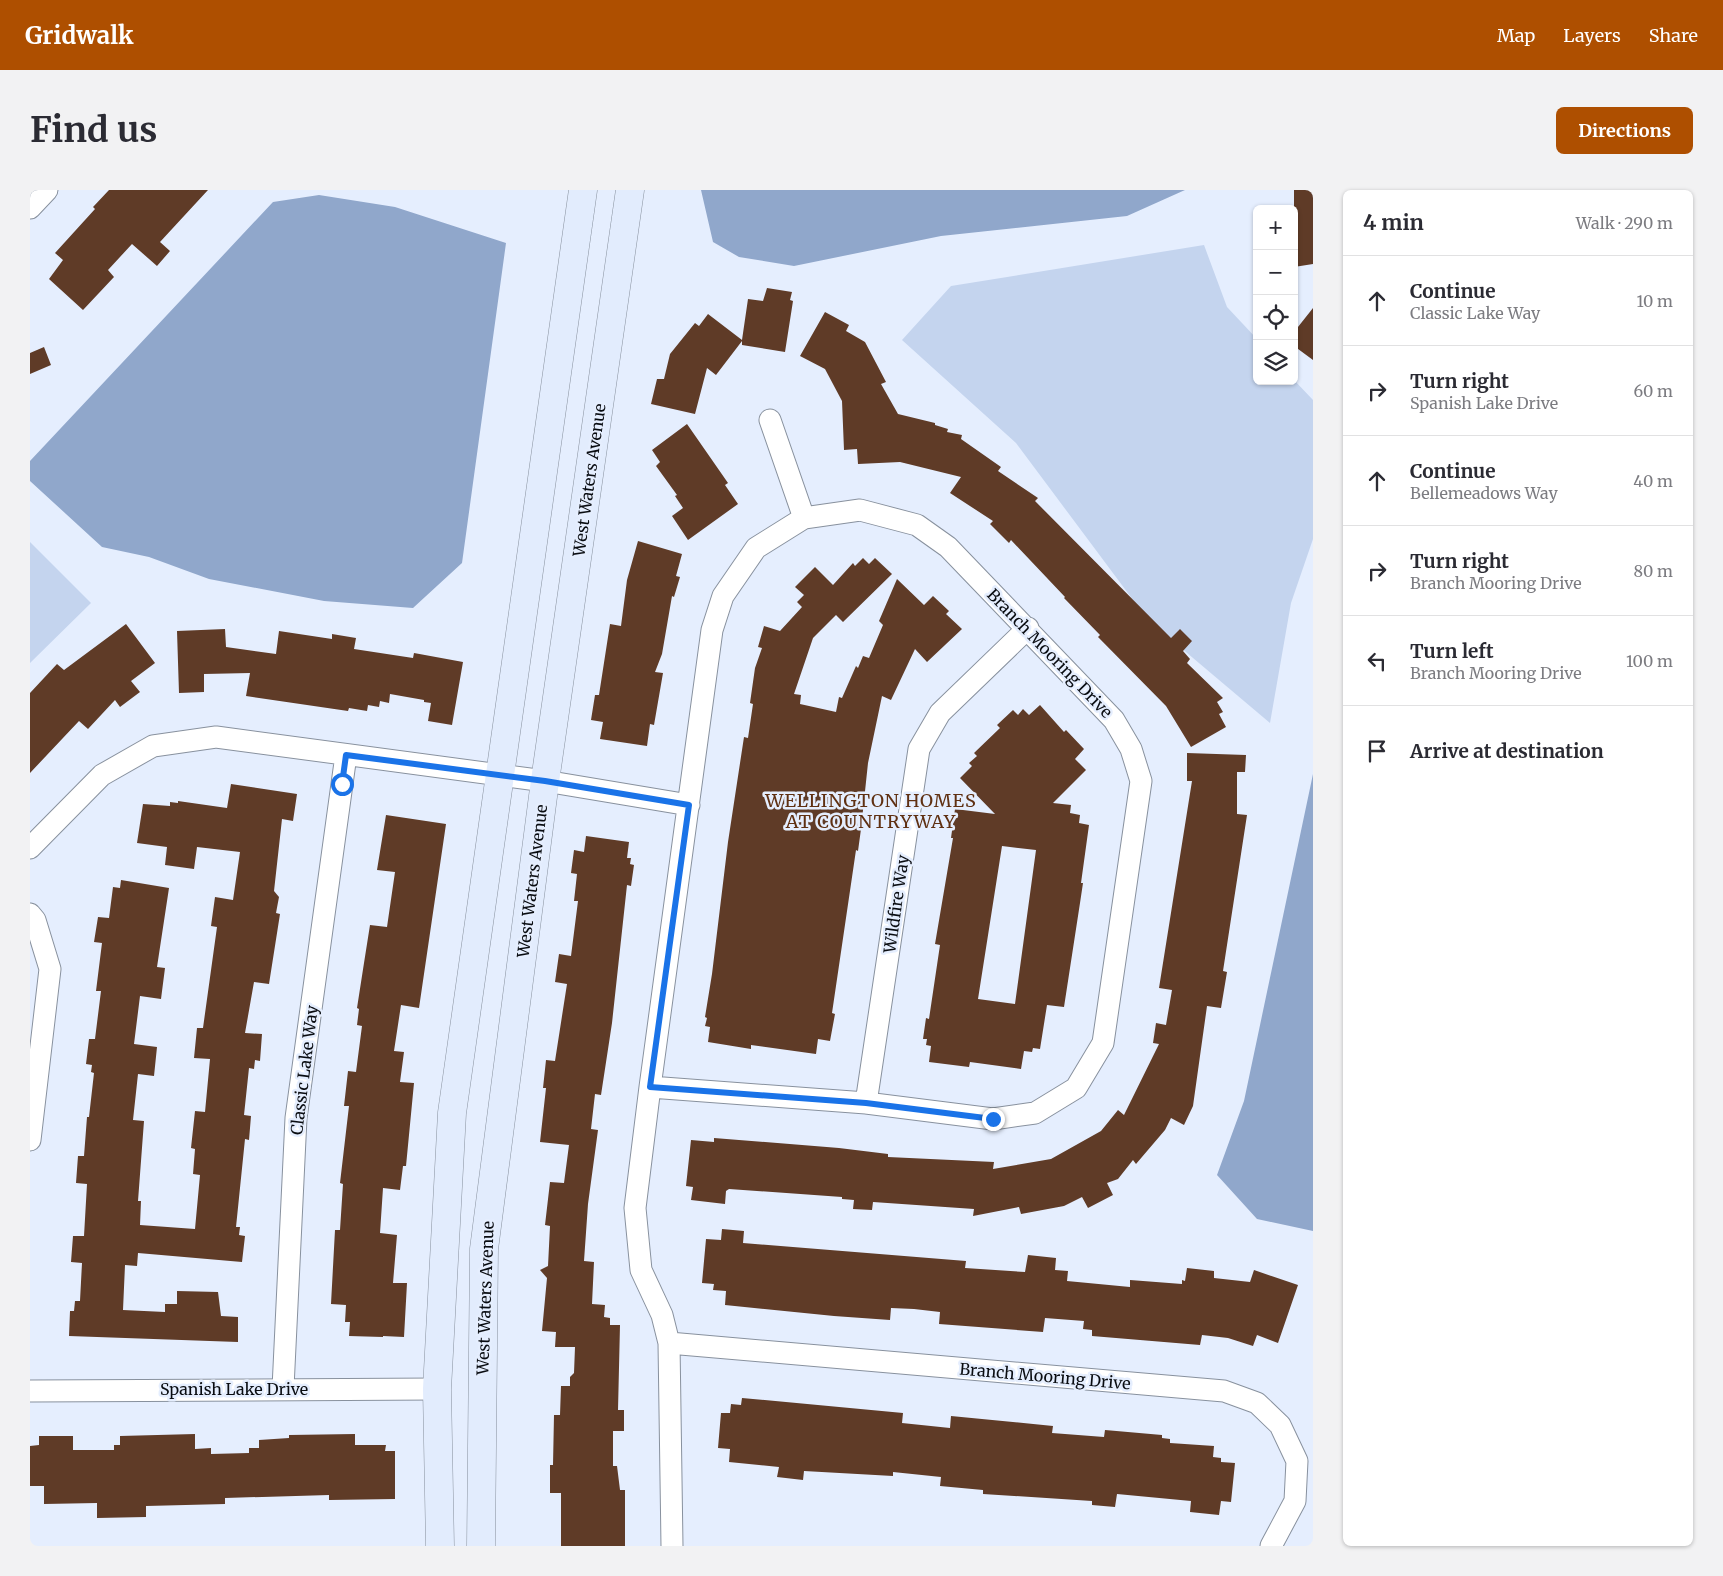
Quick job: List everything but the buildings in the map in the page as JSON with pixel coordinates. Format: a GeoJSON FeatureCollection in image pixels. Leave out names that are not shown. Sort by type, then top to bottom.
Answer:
{"type":"FeatureCollection","features":[{"type":"Feature","properties":{"kind":"street"},"geometry":{"type":"LineString","coordinates":[[30,208],[47,190]]}},
{"type":"Feature","properties":{"kind":"street"},"geometry":{"type":"LineString","coordinates":[[440,1546],[437,1389],[452,1112],[502,775],[532,542],[584,190]]}},
{"type":"Feature","properties":{"kind":"street","name":"West Waters Avenue"},"geometry":{"type":"LineString","coordinates":[[481,1546],[484,1249],[545,781],[630,190]]}},
{"type":"Feature","properties":{"kind":"street"},"geometry":{"type":"LineString","coordinates":[[770,420],[804,518]]}},
{"type":"Feature","properties":{"kind":"street","name":"Branch Mooring Drive"},"geometry":{"type":"LineString","coordinates":[[650,1087],[866,1103],[993,1119],[1035,1113],[1076,1088],[1104,1043],[1141,781],[1132,749],[1114,720],[1028,628],[948,547],[917,525],[860,510],[804,518],[756,548],[723,596],[712,630],[650,1087],[636,1208],[641,1270],[662,1315],[669,1344],[672,1546]]}},
{"type":"Feature","properties":{"kind":"street","name":"Wildfire Way"},"geometry":{"type":"LineString","coordinates":[[866,1103],[919,749],[940,713],[1028,628]]}},
{"type":"Feature","properties":{"kind":"street"},"geometry":{"type":"LineString","coordinates":[[30,848],[102,775],[153,746],[216,737],[545,781],[689,805]]}},
{"type":"Feature","properties":{"kind":"street","name":"Classic Lake Way"},"geometry":{"type":"LineString","coordinates":[[283,1388],[296,1118],[346,755]]}},
{"type":"Feature","properties":{"kind":"street"},"geometry":{"type":"LineString","coordinates":[[30,914],[35,920],[50,969],[30,1140]]}},
{"type":"Feature","properties":{"kind":"street","name":"Branch Mooring Drive"},"geometry":{"type":"LineString","coordinates":[[669,1344],[1224,1391],[1257,1403],[1280,1425],[1297,1461],[1295,1501],[1271,1546]]}},
{"type":"Feature","properties":{"kind":"street","name":"Spanish Lake Drive"},"geometry":{"type":"LineString","coordinates":[[30,1391],[283,1388],[437,1389]]}},
{"type":"Feature","properties":{"kind":"shaded area"},"geometry":{"type":"Polygon","coordinates":[[[701,190],[1185,190],[1127,216],[941,236],[794,266],[739,257],[713,242],[701,190]]]}},
{"type":"Feature","properties":{"kind":"shaded area"},"geometry":{"type":"Polygon","coordinates":[[[319,195],[395,207],[506,243],[462,563],[413,608],[324,601],[209,579],[149,557],[102,547],[30,481],[30,461],[273,202],[319,195]]]}},
{"type":"Feature","properties":{"kind":"shaded area"},"geometry":{"type":"Polygon","coordinates":[[[1204,245],[1227,307],[1253,335],[1253,385],[1298,384],[1313,400],[1313,539],[1291,603],[1270,723],[1148,620],[1016,443],[902,340],[951,286],[1204,245]]]}},
{"type":"Feature","properties":{"kind":"shaded area"},"geometry":{"type":"Polygon","coordinates":[[[30,542],[91,603],[30,663],[30,542]]]}},
{"type":"Feature","properties":{"kind":"shaded area"},"geometry":{"type":"Polygon","coordinates":[[[1313,774],[1313,1231],[1257,1219],[1217,1175],[1244,1101],[1313,774]]]}},
{"type":"Feature","properties":{"kind":"district","name":"WELLINGTON HOMES AT COUNTRYWAY"},"geometry":{"type":"Point","coordinates":[871,810]}},
{"type":"Feature","properties":{"kind":"route"},"geometry":{"type":"LineString","coordinates":[[342,784],[346,755],[545,781],[689,805],[650,1087],[866,1103],[993,1119]]}}]}
